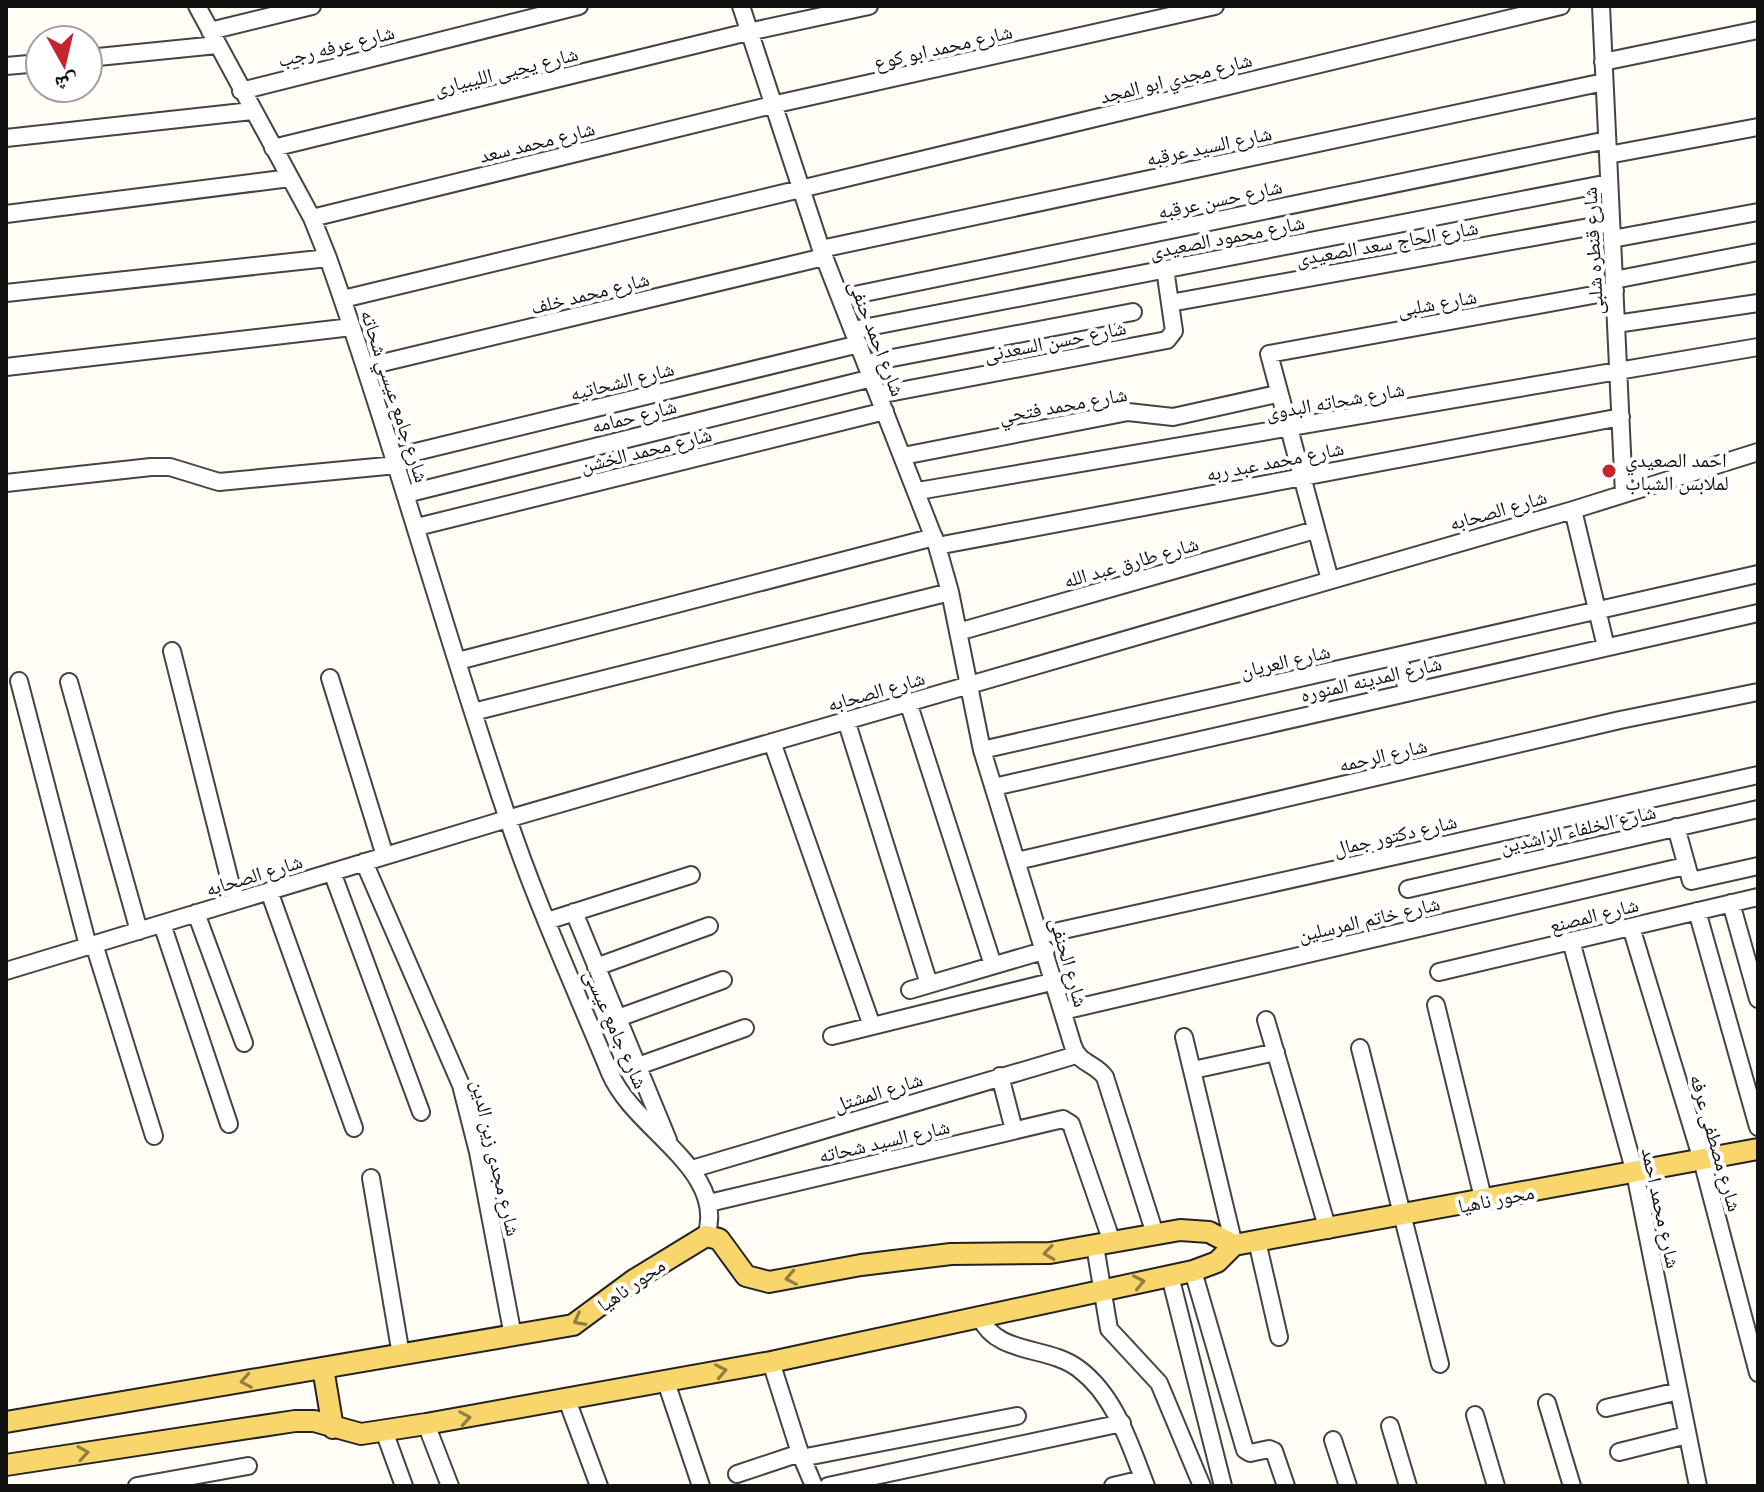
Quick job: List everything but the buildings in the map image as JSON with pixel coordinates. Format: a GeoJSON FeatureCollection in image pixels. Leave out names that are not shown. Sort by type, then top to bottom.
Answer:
{"type":"FeatureCollection","features":[{"type":"Feature","properties":{"kind":"main road","name":"محور ناهيا"},"geometry":{"type":"LineString","coordinates":[[6,1465],[295,1421],[314,1421],[352,1433],[384,1431],[567,1400],[771,1362],[1193,1271],[1217,1262],[1234,1245],[1484,1202],[1758,1149]]}},
{"type":"Feature","properties":{"kind":"main road"},"geometry":{"type":"LineString","coordinates":[[706,1236],[719,1239],[746,1276],[769,1282],[861,1265],[951,1254],[1035,1255],[1195,1230],[1234,1245]]}},
{"type":"Feature","properties":{"kind":"main road","name":"محور ناهيا"},"geometry":{"type":"LineString","coordinates":[[6,1422],[573,1325],[634,1280],[706,1236]]}},
{"type":"Feature","properties":{"kind":"main road"},"geometry":{"type":"LineString","coordinates":[[323,1368],[333,1428]]}},
{"type":"Feature","properties":{"kind":"street","name":"شارع جامع عيسي شحاته"},"geometry":{"type":"LineString","coordinates":[[197,6],[312,218],[328,258],[396,461],[507,819]]}},
{"type":"Feature","properties":{"kind":"street"},"geometry":{"type":"LineString","coordinates":[[104,55],[214,38],[312,6]]}},
{"type":"Feature","properties":{"kind":"street","name":"شارع عرفه رجب"},"geometry":{"type":"LineString","coordinates":[[241,91],[579,6]]}},
{"type":"Feature","properties":{"kind":"street","name":"شارع احمد حنفى"},"geometry":{"type":"LineString","coordinates":[[741,6],[823,253],[936,542],[950,592],[967,685]]}},
{"type":"Feature","properties":{"kind":"street","name":"شارع يحيى الليبيارى"},"geometry":{"type":"LineString","coordinates":[[273,148],[748,32],[869,6]]}},
{"type":"Feature","properties":{"kind":"street","name":"شارع محمد ابو كوع"},"geometry":{"type":"LineString","coordinates":[[772,105],[1215,6]]}},
{"type":"Feature","properties":{"kind":"street","name":"شارع مجدي ابو المجد"},"geometry":{"type":"LineString","coordinates":[[343,299],[1561,6]]}},
{"type":"Feature","properties":{"kind":"street","name":"شارع قنطره شلبى"},"geometry":{"type":"LineString","coordinates":[[1601,6],[1624,494]]}},
{"type":"Feature","properties":{"kind":"street"},"geometry":{"type":"LineString","coordinates":[[1603,62],[1758,30]]}},
{"type":"Feature","properties":{"kind":"street","name":"شارع السيد عرقبه"},"geometry":{"type":"LineString","coordinates":[[823,253],[1604,82]]}},
{"type":"Feature","properties":{"kind":"street","name":"شارع محمد سعد"},"geometry":{"type":"LineString","coordinates":[[312,218],[772,105]]}},
{"type":"Feature","properties":{"kind":"street"},"geometry":{"type":"LineString","coordinates":[[6,138],[252,111]]}},
{"type":"Feature","properties":{"kind":"street","name":"شارع حسن عرقبه"},"geometry":{"type":"LineString","coordinates":[[840,298],[1608,148],[1758,127]]}},
{"type":"Feature","properties":{"kind":"street"},"geometry":{"type":"LineString","coordinates":[[6,214],[290,178]]}},
{"type":"Feature","properties":{"kind":"street","name":"شارع محمود الصعيدى"},"geometry":{"type":"LineString","coordinates":[[856,337],[1165,269],[1609,183]]}},
{"type":"Feature","properties":{"kind":"street","name":"شارع الحاج سعد الصعيدى"},"geometry":{"type":"LineString","coordinates":[[1170,303],[1612,231],[1758,212]]}},
{"type":"Feature","properties":{"kind":"street","name":"شارع شلبى"},"geometry":{"type":"LineString","coordinates":[[1277,394],[1268,356],[1758,252]]}},
{"type":"Feature","properties":{"kind":"street","name":"شارع محمد خلف"},"geometry":{"type":"LineString","coordinates":[[365,367],[823,253]]}},
{"type":"Feature","properties":{"kind":"street"},"geometry":{"type":"LineString","coordinates":[[6,293],[328,258]]}},
{"type":"Feature","properties":{"kind":"street","name":"شارع حسن السعدنى"},"geometry":{"type":"LineString","coordinates":[[878,395],[1167,340],[1174,331],[1165,269]]}},
{"type":"Feature","properties":{"kind":"street"},"geometry":{"type":"LineString","coordinates":[[1616,324],[1758,303]]}},
{"type":"Feature","properties":{"kind":"street","name":"شارع حمامه"},"geometry":{"type":"LineString","coordinates":[[406,494],[869,370],[1133,312]]}},
{"type":"Feature","properties":{"kind":"street"},"geometry":{"type":"LineString","coordinates":[[6,367],[352,327]]}},
{"type":"Feature","properties":{"kind":"street","name":"شارع الشحاتيه"},"geometry":{"type":"LineString","coordinates":[[6,483],[151,467],[170,467],[219,482],[396,461],[856,337]]}},
{"type":"Feature","properties":{"kind":"street","name":"شارع شحاته البدوى"},"geometry":{"type":"LineString","coordinates":[[918,491],[1758,347]]}},
{"type":"Feature","properties":{"kind":"street"},"geometry":{"type":"LineString","coordinates":[[1277,394],[1330,580]]}},
{"type":"Feature","properties":{"kind":"street","name":"شارع محمد فتحي"},"geometry":{"type":"LineString","coordinates":[[903,456],[1128,412],[1173,417],[1277,394]]}},
{"type":"Feature","properties":{"kind":"street","name":"شارع محمد الخشن"},"geometry":{"type":"LineString","coordinates":[[417,527],[885,411]]}},
{"type":"Feature","properties":{"kind":"street","name":"شارع محمد عبد ربه"},"geometry":{"type":"LineString","coordinates":[[458,661],[936,542],[1621,417]]}},
{"type":"Feature","properties":{"kind":"street","name":"شارع الصحابه"},"geometry":{"type":"LineString","coordinates":[[6,971],[507,819],[1573,510],[1758,452]]}},
{"type":"Feature","properties":{"kind":"street"},"geometry":{"type":"LineString","coordinates":[[1573,510],[1606,647]]}},
{"type":"Feature","properties":{"kind":"street","name":"شارع طارق عبد الله"},"geometry":{"type":"LineString","coordinates":[[958,632],[1315,530]]}},
{"type":"Feature","properties":{"kind":"street","name":"شارع العريان"},"geometry":{"type":"LineString","coordinates":[[982,750],[1758,574]]}},
{"type":"Feature","properties":{"kind":"street"},"geometry":{"type":"LineString","coordinates":[[473,712],[950,592]]}},
{"type":"Feature","properties":{"kind":"street","name":"شارع المدينه المنوره"},"geometry":{"type":"LineString","coordinates":[[994,787],[1758,613]]}},
{"type":"Feature","properties":{"kind":"street"},"geometry":{"type":"LineString","coordinates":[[172,651],[235,901]]}},
{"type":"Feature","properties":{"kind":"street"},"geometry":{"type":"LineString","coordinates":[[1399,656],[1407,691]]}},
{"type":"Feature","properties":{"kind":"street"},"geometry":{"type":"LineString","coordinates":[[330,678],[385,856]]}},
{"type":"Feature","properties":{"kind":"street"},"geometry":{"type":"LineString","coordinates":[[19,681],[91,945],[154,1136]]}},
{"type":"Feature","properties":{"kind":"street"},"geometry":{"type":"LineString","coordinates":[[69,682],[139,931]]}},
{"type":"Feature","properties":{"kind":"street","name":"شارع الحنفى"},"geometry":{"type":"LineString","coordinates":[[967,685],[982,750],[1076,1055]]}},
{"type":"Feature","properties":{"kind":"street","name":"شارع الرحمه"},"geometry":{"type":"LineString","coordinates":[[1017,861],[1620,720],[1758,692]]}},
{"type":"Feature","properties":{"kind":"street"},"geometry":{"type":"LineString","coordinates":[[908,702],[993,965]]}},
{"type":"Feature","properties":{"kind":"street"},"geometry":{"type":"LineString","coordinates":[[846,720],[929,984]]}},
{"type":"Feature","properties":{"kind":"street"},"geometry":{"type":"LineString","coordinates":[[772,742],[872,1026]]}},
{"type":"Feature","properties":{"kind":"street","name":"شارع دكتور جمال"},"geometry":{"type":"LineString","coordinates":[[910,990],[993,965],[1043,942],[1758,775]]}},
{"type":"Feature","properties":{"kind":"street","name":"شارع الخلفاء الراشدين"},"geometry":{"type":"LineString","coordinates":[[1408,889],[1758,809]]}},
{"type":"Feature","properties":{"kind":"street","name":"شارع جامع عيسى"},"geometry":{"type":"LineString","coordinates":[[507,819],[615,1084],[625,1101],[692,1169],[709,1203]]}},
{"type":"Feature","properties":{"kind":"street"},"geometry":{"type":"LineString","coordinates":[[1676,827],[1685,866],[1693,881],[1758,866]]}},
{"type":"Feature","properties":{"kind":"street","name":"شارع مجدى زين الدين"},"geometry":{"type":"LineString","coordinates":[[364,862],[461,1085],[478,1152],[513,1336]]}},
{"type":"Feature","properties":{"kind":"street","name":"شارع خاتم المرسلين"},"geometry":{"type":"LineString","coordinates":[[1063,1011],[1685,866]]}},
{"type":"Feature","properties":{"kind":"street"},"geometry":{"type":"LineString","coordinates":[[332,872],[421,1112]]}},
{"type":"Feature","properties":{"kind":"street"},"geometry":{"type":"LineString","coordinates":[[547,921],[691,875]]}},
{"type":"Feature","properties":{"kind":"street"},"geometry":{"type":"LineString","coordinates":[[269,891],[354,1128]]}},
{"type":"Feature","properties":{"kind":"street","name":"شارع المصنع"},"geometry":{"type":"LineString","coordinates":[[1439,972],[1758,897]]}},
{"type":"Feature","properties":{"kind":"street"},"geometry":{"type":"LineString","coordinates":[[1731,903],[1758,999]]}},
{"type":"Feature","properties":{"kind":"street"},"geometry":{"type":"LineString","coordinates":[[1697,911],[1758,1127]]}},
{"type":"Feature","properties":{"kind":"street"},"geometry":{"type":"LineString","coordinates":[[574,912],[670,1148]]}},
{"type":"Feature","properties":{"kind":"street"},"geometry":{"type":"LineString","coordinates":[[196,913],[244,1043]]}},
{"type":"Feature","properties":{"kind":"street"},"geometry":{"type":"LineString","coordinates":[[162,924],[229,1124]]}},
{"type":"Feature","properties":{"kind":"street"},"geometry":{"type":"LineString","coordinates":[[596,967],[709,926]]}},
{"type":"Feature","properties":{"kind":"street","name":"شارع مصطفى عرفه"},"geometry":{"type":"LineString","coordinates":[[1631,927],[1702,1160],[1758,1373]]}},
{"type":"Feature","properties":{"kind":"street","name":"شارع محمد احمد"},"geometry":{"type":"LineString","coordinates":[[1571,941],[1635,1173],[1698,1486]]}},
{"type":"Feature","properties":{"kind":"street"},"geometry":{"type":"LineString","coordinates":[[618,1018],[723,980]]}},
{"type":"Feature","properties":{"kind":"street"},"geometry":{"type":"LineString","coordinates":[[832,1036],[1055,981]]}},
{"type":"Feature","properties":{"kind":"street"},"geometry":{"type":"LineString","coordinates":[[1436,1005],[1484,1202]]}},
{"type":"Feature","properties":{"kind":"street"},"geometry":{"type":"LineString","coordinates":[[1266,1020],[1328,1230]]}},
{"type":"Feature","properties":{"kind":"street"},"geometry":{"type":"LineString","coordinates":[[638,1066],[745,1028]]}},
{"type":"Feature","properties":{"kind":"street"},"geometry":{"type":"LineString","coordinates":[[1184,1037],[1234,1245]]}},
{"type":"Feature","properties":{"kind":"street"},"geometry":{"type":"LineString","coordinates":[[1360,1048],[1440,1364]]}},
{"type":"Feature","properties":{"kind":"street"},"geometry":{"type":"LineString","coordinates":[[1193,1070],[1276,1052]]}},
{"type":"Feature","properties":{"kind":"street"},"geometry":{"type":"LineString","coordinates":[[1076,1055],[1105,1077],[1155,1234]]}},
{"type":"Feature","properties":{"kind":"street","name":"شارع المشتل"},"geometry":{"type":"LineString","coordinates":[[692,1169],[1076,1055]]}},
{"type":"Feature","properties":{"kind":"street"},"geometry":{"type":"LineString","coordinates":[[1000,1076],[1014,1130]]}},
{"type":"Feature","properties":{"kind":"street","name":"شارع السيد شحاته"},"geometry":{"type":"LineString","coordinates":[[709,1203],[1014,1130],[1068,1120],[1104,1244]]}},
{"type":"Feature","properties":{"kind":"street"},"geometry":{"type":"LineString","coordinates":[[371,1178],[401,1355]]}},
{"type":"Feature","properties":{"kind":"street"},"geometry":{"type":"LineString","coordinates":[[706,1236],[711,1218],[709,1203]]}},
{"type":"Feature","properties":{"kind":"street"},"geometry":{"type":"LineString","coordinates":[[1257,1241],[1279,1337]]}},
{"type":"Feature","properties":{"kind":"street"},"geometry":{"type":"LineString","coordinates":[[1104,1244],[1101,1290],[1109,1329],[1159,1383],[1202,1486]]}},
{"type":"Feature","properties":{"kind":"street"},"geometry":{"type":"LineString","coordinates":[[1193,1271],[1245,1450],[1250,1453],[1269,1449],[1274,1451],[1286,1486]]}},
{"type":"Feature","properties":{"kind":"street"},"geometry":{"type":"LineString","coordinates":[[1170,1276],[1223,1486]]}},
{"type":"Feature","properties":{"kind":"street"},"geometry":{"type":"LineString","coordinates":[[980,1317],[985,1330],[995,1338],[1058,1357],[1083,1372],[1122,1423],[1145,1483],[1113,1486]]}},
{"type":"Feature","properties":{"kind":"street"},"geometry":{"type":"LineString","coordinates":[[771,1362],[800,1456],[814,1486]]}},
{"type":"Feature","properties":{"kind":"street"},"geometry":{"type":"LineString","coordinates":[[666,1382],[701,1486]]}},
{"type":"Feature","properties":{"kind":"street"},"geometry":{"type":"LineString","coordinates":[[1606,1408],[1679,1391]]}},
{"type":"Feature","properties":{"kind":"street"},"geometry":{"type":"LineString","coordinates":[[567,1400],[599,1486]]}},
{"type":"Feature","properties":{"kind":"street"},"geometry":{"type":"LineString","coordinates":[[1547,1403],[1572,1486]]}},
{"type":"Feature","properties":{"kind":"street"},"geometry":{"type":"LineString","coordinates":[[1475,1415],[1496,1486]]}},
{"type":"Feature","properties":{"kind":"street"},"geometry":{"type":"LineString","coordinates":[[737,1474],[800,1456],[1017,1416]]}},
{"type":"Feature","properties":{"kind":"street"},"geometry":{"type":"LineString","coordinates":[[828,1486],[1122,1423]]}},
{"type":"Feature","properties":{"kind":"street"},"geometry":{"type":"LineString","coordinates":[[426,1424],[450,1486]]}},
{"type":"Feature","properties":{"kind":"street"},"geometry":{"type":"LineString","coordinates":[[1390,1426],[1408,1486]]}},
{"type":"Feature","properties":{"kind":"street"},"geometry":{"type":"LineString","coordinates":[[384,1431],[404,1486]]}},
{"type":"Feature","properties":{"kind":"street"},"geometry":{"type":"LineString","coordinates":[[1619,1452],[1687,1435]]}},
{"type":"Feature","properties":{"kind":"street"},"geometry":{"type":"LineString","coordinates":[[1333,1440],[1348,1486]]}},
{"type":"Feature","properties":{"kind":"street"},"geometry":{"type":"LineString","coordinates":[[137,1486],[248,1466]]}},
{"type":"Feature","properties":{"kind":"place","name":"احمد الصعيدي لملابس الشباب"},"geometry":{"type":"Point","coordinates":[1609,471]}}]}
